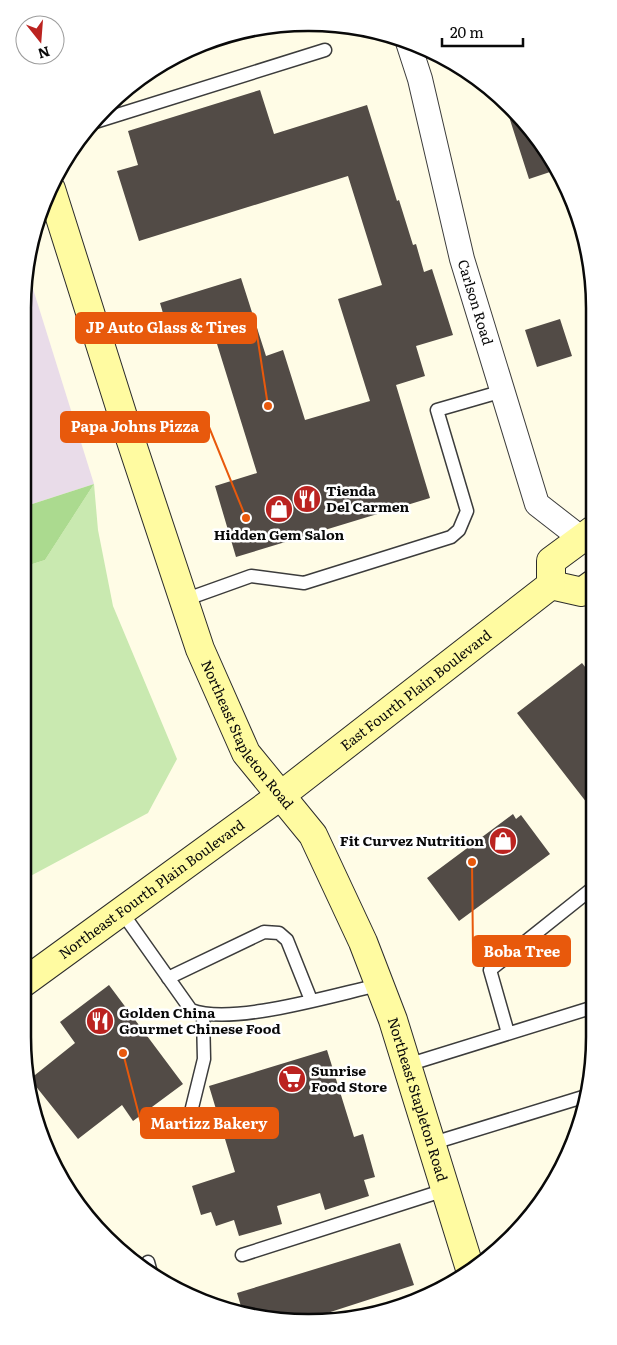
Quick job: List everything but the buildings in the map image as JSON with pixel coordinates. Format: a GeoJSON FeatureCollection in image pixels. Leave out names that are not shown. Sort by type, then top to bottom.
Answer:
{"type":"FeatureCollection","features":[{"type":"Feature","properties":{"kind":"street","name":"Carlson Road"},"geometry":{"type":"LineString","coordinates":[[411,51],[420,79],[462,259],[537,504],[586,533]]}},
{"type":"Feature","properties":{"kind":"street","name":"Northeast Stapleton Road"},"geometry":{"type":"LineString","coordinates":[[54,198],[126,426],[200,649],[246,753],[313,835],[362,942],[393,1020],[468,1263]]}},
{"type":"Feature","properties":{"kind":"street"},"geometry":{"type":"LineString","coordinates":[[586,535],[551,561],[551,585],[582,592],[586,589]]}},
{"type":"Feature","properties":{"kind":"street","name":"East Fourth Plain Boulevard"},"geometry":{"type":"LineString","coordinates":[[280,796],[551,585]]}},
{"type":"Feature","properties":{"kind":"street","name":"Northeast Fourth Plain Boulevard"},"geometry":{"type":"LineString","coordinates":[[31,976],[280,796]]}},
{"type":"Feature","properties":{"kind":"lane"},"geometry":{"type":"LineString","coordinates":[[106,119],[325,50]]}},
{"type":"Feature","properties":{"kind":"lane"},"geometry":{"type":"LineString","coordinates":[[184,600],[251,576],[304,583],[451,537],[459,530],[466,511],[437,410],[503,391]]}},
{"type":"Feature","properties":{"kind":"lane"},"geometry":{"type":"LineString","coordinates":[[508,1033],[490,970],[586,893]]}},
{"type":"Feature","properties":{"kind":"lane"},"geometry":{"type":"LineString","coordinates":[[121,911],[190,1010],[203,1015],[249,1014],[379,985]]}},
{"type":"Feature","properties":{"kind":"lane"},"geometry":{"type":"LineString","coordinates":[[168,978],[264,932],[279,934],[287,940],[311,1000]]}},
{"type":"Feature","properties":{"kind":"lane"},"geometry":{"type":"LineString","coordinates":[[407,1066],[586,1009]]}},
{"type":"Feature","properties":{"kind":"lane"},"geometry":{"type":"LineString","coordinates":[[188,1124],[204,1059],[203,1015]]}},
{"type":"Feature","properties":{"kind":"lane"},"geometry":{"type":"LineString","coordinates":[[430,1144],[578,1097]]}},
{"type":"Feature","properties":{"kind":"lane"},"geometry":{"type":"LineString","coordinates":[[242,1256],[445,1190]]}},
{"type":"Feature","properties":{"kind":"shaded area"},"geometry":{"type":"Polygon","coordinates":[[[32,287],[94,484],[31,504],[32,287]]]}},
{"type":"Feature","properties":{"kind":"green space"},"geometry":{"type":"Polygon","coordinates":[[[94,484],[98,530],[113,606],[177,759],[148,813],[31,876],[31,564],[45,560],[94,484]]]}},
{"type":"Feature","properties":{"kind":"green space"},"geometry":{"type":"Polygon","coordinates":[[[94,484],[45,560],[31,564],[31,504],[94,484]]]}},
{"type":"Feature","properties":{"kind":"place","name":"JP Auto Glass & Tires"},"geometry":{"type":"Point","coordinates":[268,406]}},
{"type":"Feature","properties":{"kind":"place","name":"Tienda Del Carmen"},"geometry":{"type":"Point","coordinates":[307,499]}},
{"type":"Feature","properties":{"kind":"place","name":"Hidden Gem Salon"},"geometry":{"type":"Point","coordinates":[279,509]}},
{"type":"Feature","properties":{"kind":"place","name":"Papa Johns Pizza"},"geometry":{"type":"Point","coordinates":[246,518]}},
{"type":"Feature","properties":{"kind":"place","name":"Fit Curvez Nutrition"},"geometry":{"type":"Point","coordinates":[503,841]}},
{"type":"Feature","properties":{"kind":"place","name":"Boba Tree"},"geometry":{"type":"Point","coordinates":[472,862]}},
{"type":"Feature","properties":{"kind":"place","name":"Golden China Gourmet Chinese Food"},"geometry":{"type":"Point","coordinates":[100,1021]}},
{"type":"Feature","properties":{"kind":"place","name":"Martizz Bakery"},"geometry":{"type":"Point","coordinates":[123,1053]}},
{"type":"Feature","properties":{"kind":"place","name":"Sunrise Food Store"},"geometry":{"type":"Point","coordinates":[292,1079]}}]}
